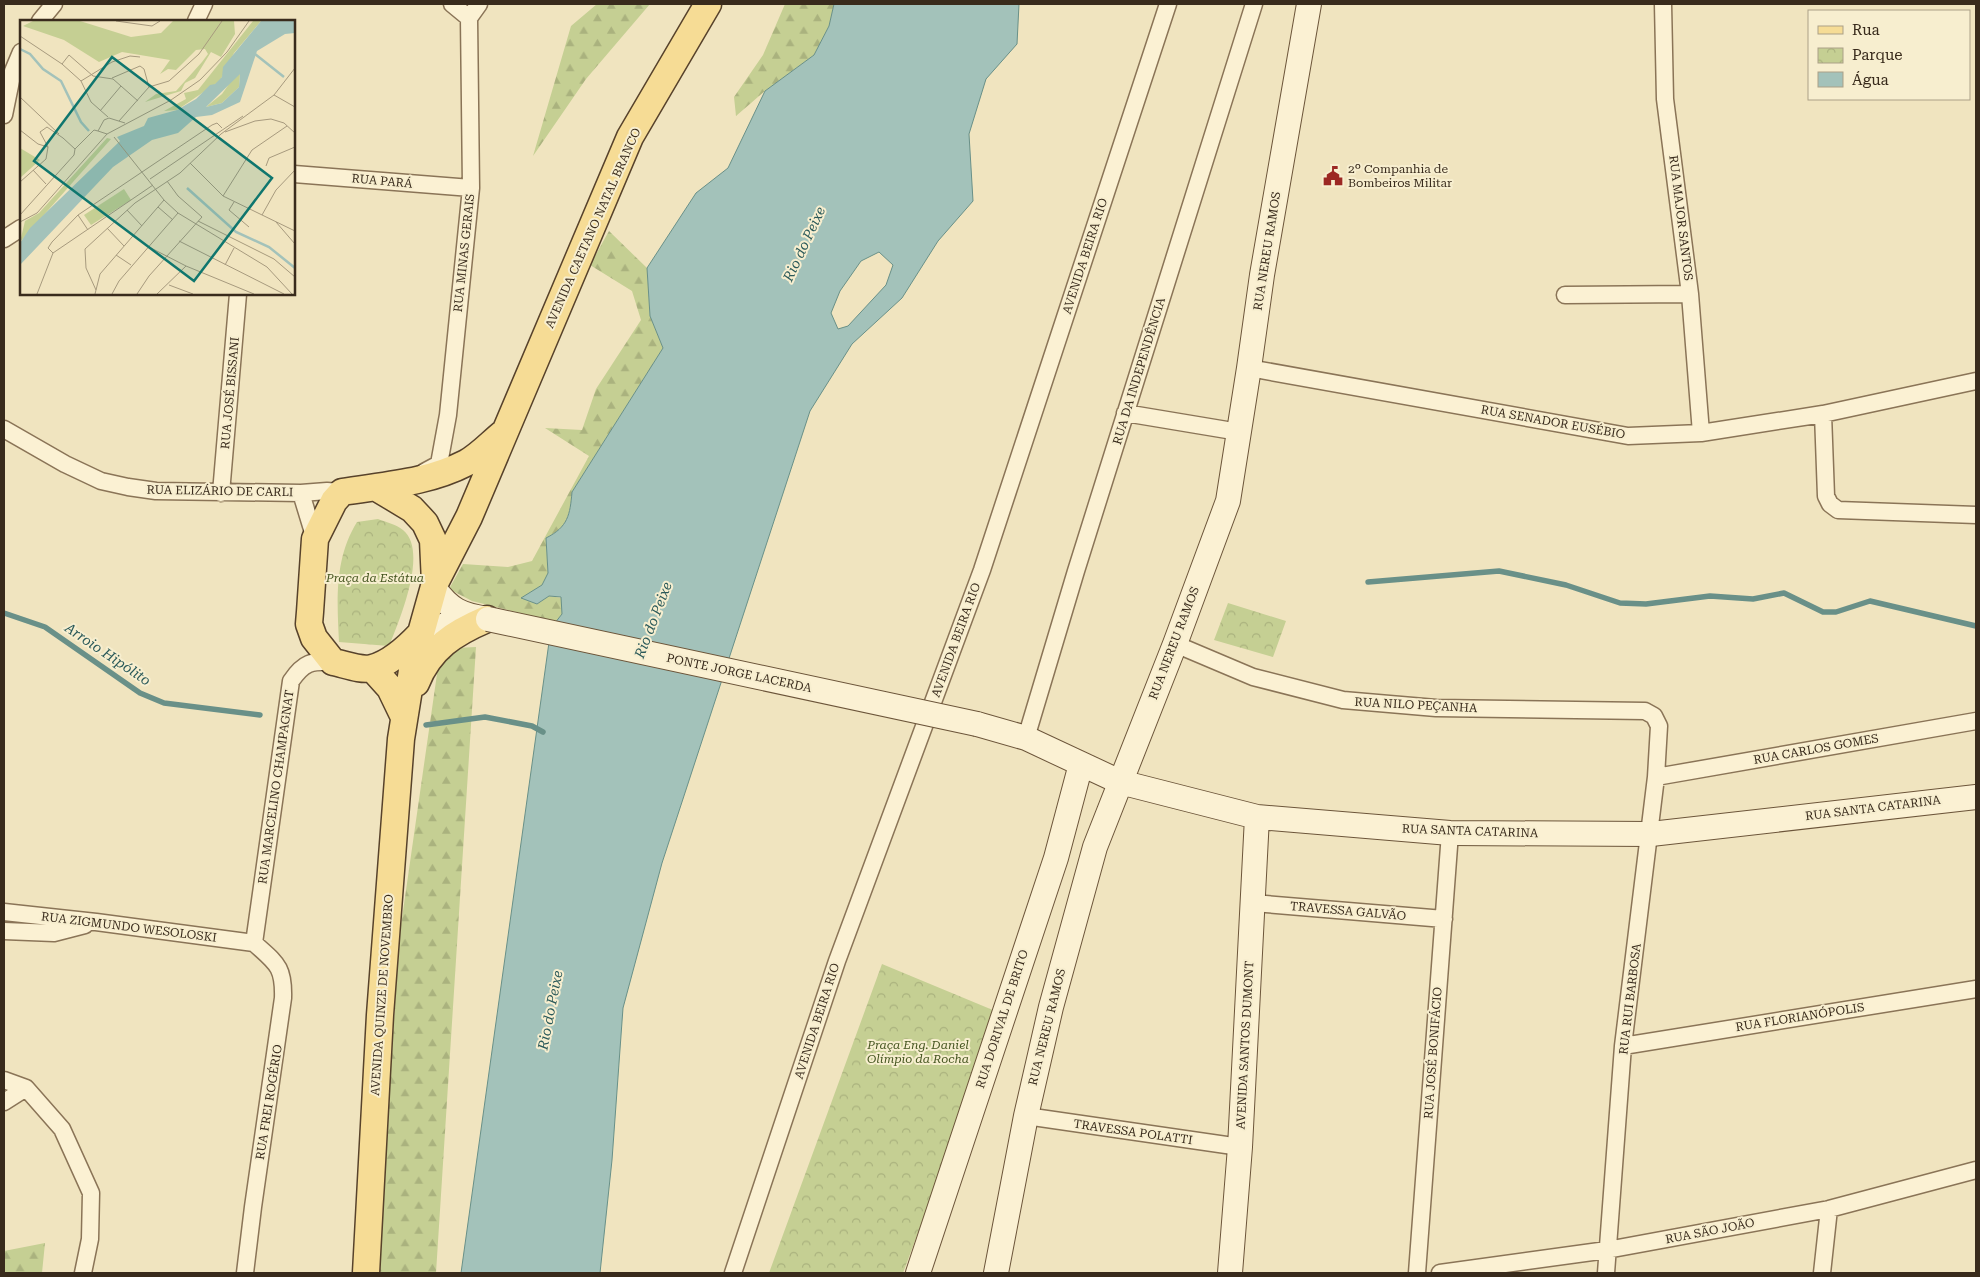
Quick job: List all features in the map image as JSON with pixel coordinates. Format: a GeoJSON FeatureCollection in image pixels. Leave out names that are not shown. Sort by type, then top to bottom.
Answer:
{"type":"FeatureCollection","features":[{"type":"Feature","properties":{"kind":"main road","name":"AVENIDA CAETANO NATAL BRANCO"},"geometry":{"type":"LineString","coordinates":[[434,585],[469,516],[630,137],[708,4]]}},
{"type":"Feature","properties":{"kind":"main road","name":"AVENIDA CAETANO NATAL BRANCO"},"geometry":{"type":"LineString","coordinates":[[377,488],[434,477],[467,462],[504,432]]}},
{"type":"Feature","properties":{"kind":"main road"},"geometry":{"type":"LineString","coordinates":[[377,488],[412,509],[425,523],[434,540],[434,585],[421,633],[408,647],[372,668],[333,662],[314,638],[310,624],[315,539],[334,501],[342,492],[377,488]]}},
{"type":"Feature","properties":{"kind":"main road"},"geometry":{"type":"LineString","coordinates":[[404,717],[427,660],[451,636],[482,618]]}},
{"type":"Feature","properties":{"kind":"main road","name":"AVENIDA QUINZE DE NOVEMBRO"},"geometry":{"type":"LineString","coordinates":[[366,1273],[381,996],[404,717],[421,633]]}},
{"type":"Feature","properties":{"kind":"main road"},"geometry":{"type":"LineString","coordinates":[[372,668],[390,688],[404,717]]}},
{"type":"Feature","properties":{"kind":"street"},"geometry":{"type":"LineString","coordinates":[[41,20],[54,4]]}},
{"type":"Feature","properties":{"kind":"street"},"geometry":{"type":"LineString","coordinates":[[196,20],[204,4]]}},
{"type":"Feature","properties":{"kind":"street"},"geometry":{"type":"LineString","coordinates":[[452,4],[469,18],[479,4]]}},
{"type":"Feature","properties":{"kind":"street","name":"AVENIDA BEIRA RIO"},"geometry":{"type":"LineString","coordinates":[[733,1273],[837,961],[982,570],[1168,4]]}},
{"type":"Feature","properties":{"kind":"street","name":"RUA DA INDEPENDÊNCIA"},"geometry":{"type":"LineString","coordinates":[[1026,738],[1125,413],[1254,4]]}},
{"type":"Feature","properties":{"kind":"street","name":"RUA NEREU RAMOS"},"geometry":{"type":"LineString","coordinates":[[996,1273],[1026,1116],[1051,1007],[1095,847],[1175,644],[1228,502],[1250,368],[1262,275],[1308,4]]}},
{"type":"Feature","properties":{"kind":"street","name":"RUA MAJOR SANTOS"},"geometry":{"type":"LineString","coordinates":[[1663,4],[1665,99],[1690,294],[1701,433]]}},
{"type":"Feature","properties":{"kind":"street","name":"RUA MINAS GERAIS"},"geometry":{"type":"LineString","coordinates":[[404,484],[439,464],[444,448],[470,188],[469,18]]}},
{"type":"Feature","properties":{"kind":"street"},"geometry":{"type":"LineString","coordinates":[[4,116],[13,71],[20,54]]}},
{"type":"Feature","properties":{"kind":"street","name":"RUA PARÁ"},"geometry":{"type":"LineString","coordinates":[[295,174],[470,188]]}},
{"type":"Feature","properties":{"kind":"street"},"geometry":{"type":"LineString","coordinates":[[4,239],[20,229]]}},
{"type":"Feature","properties":{"kind":"street"},"geometry":{"type":"LineString","coordinates":[[1565,295],[1690,294]]}},
{"type":"Feature","properties":{"kind":"street","name":"RUA JOSÉ BISSANI"},"geometry":{"type":"LineString","coordinates":[[221,493],[238,295]]}},
{"type":"Feature","properties":{"kind":"street","name":"RUA SENADOR EUSÉBIO"},"geometry":{"type":"LineString","coordinates":[[1250,368],[1628,436],[1701,433],[1823,414],[1976,382]]}},
{"type":"Feature","properties":{"kind":"street"},"geometry":{"type":"LineString","coordinates":[[1125,413],[1239,432]]}},
{"type":"Feature","properties":{"kind":"street"},"geometry":{"type":"LineString","coordinates":[[1823,414],[1826,496],[1830,504],[1838,510],[1976,515]]}},
{"type":"Feature","properties":{"kind":"street","name":"RUA ELIZÁRIO DE CARLI"},"geometry":{"type":"LineString","coordinates":[[4,429],[65,464],[101,481],[156,491],[221,493],[342,492]]}},
{"type":"Feature","properties":{"kind":"street","name":"RUA ELIZÁRIO DE CARLI"},"geometry":{"type":"LineString","coordinates":[[300,493],[315,539]]}},
{"type":"Feature","properties":{"kind":"street","name":"PONTE JORGE LACERDA"},"geometry":{"type":"LineString","coordinates":[[434,585],[441,598],[455,611],[482,618],[977,724]]}},
{"type":"Feature","properties":{"kind":"street"},"geometry":{"type":"LineString","coordinates":[[421,633],[482,618]]}},
{"type":"Feature","properties":{"kind":"street","name":"RUA NILO PEÇANHA"},"geometry":{"type":"LineString","coordinates":[[1175,644],[1253,677],[1343,700],[1436,708],[1645,711],[1654,716],[1659,726]]}},
{"type":"Feature","properties":{"kind":"street","name":"RUA MARCELINO CHAMPAGNAT"},"geometry":{"type":"LineString","coordinates":[[254,943],[291,681],[306,664],[313,661],[333,662]]}},
{"type":"Feature","properties":{"kind":"street","name":"RUA CARLOS GOMES"},"geometry":{"type":"LineString","coordinates":[[1656,777],[1976,720]]}},
{"type":"Feature","properties":{"kind":"street","name":"RUA SANTA CATARINA"},"geometry":{"type":"LineString","coordinates":[[977,724],[1026,738],[1120,782],[1257,817],[1450,832],[1651,834],[1976,797]]}},
{"type":"Feature","properties":{"kind":"street","name":"RUA RUI BARBOSA"},"geometry":{"type":"LineString","coordinates":[[1606,1273],[1623,1046],[1651,834],[1659,726]]}},
{"type":"Feature","properties":{"kind":"street","name":"RUA DORIVAL DE BRITO"},"geometry":{"type":"LineString","coordinates":[[918,1273],[1056,858],[1081,764]]}},
{"type":"Feature","properties":{"kind":"street","name":"AVENIDA SANTOS DUMONT"},"geometry":{"type":"LineString","coordinates":[[1230,1273],[1240,1147],[1257,817]]}},
{"type":"Feature","properties":{"kind":"street","name":"RUA JOSÉ BONIFÁCIO"},"geometry":{"type":"LineString","coordinates":[[1417,1273],[1450,832]]}},
{"type":"Feature","properties":{"kind":"street","name":"TRAVESSA GALVÃO"},"geometry":{"type":"LineString","coordinates":[[1253,903],[1444,919]]}},
{"type":"Feature","properties":{"kind":"street","name":"RUA ZIGMUNDO WESOLOSKI"},"geometry":{"type":"LineString","coordinates":[[4,912],[254,943]]}},
{"type":"Feature","properties":{"kind":"street"},"geometry":{"type":"LineString","coordinates":[[4,932],[54,933],[96,922]]}},
{"type":"Feature","properties":{"kind":"street","name":"RUA FREI ROGÉRIO"},"geometry":{"type":"LineString","coordinates":[[245,1273],[284,998],[284,979],[277,963],[254,943]]}},
{"type":"Feature","properties":{"kind":"street","name":"RUA FLORIANÓPOLIS"},"geometry":{"type":"LineString","coordinates":[[1623,1046],[1976,989]]}},
{"type":"Feature","properties":{"kind":"street"},"geometry":{"type":"LineString","coordinates":[[4,1080],[26,1088],[62,1130],[91,1192],[90,1239],[83,1273]]}},
{"type":"Feature","properties":{"kind":"street"},"geometry":{"type":"LineString","coordinates":[[4,1102],[26,1088]]}},
{"type":"Feature","properties":{"kind":"street","name":"TRAVESSA POLATTI"},"geometry":{"type":"LineString","coordinates":[[1026,1116],[1240,1147]]}},
{"type":"Feature","properties":{"kind":"street","name":"RUA SÃO JOÃO"},"geometry":{"type":"LineString","coordinates":[[1440,1273],[1607,1250],[1829,1209],[1976,1170]]}},
{"type":"Feature","properties":{"kind":"street"},"geometry":{"type":"LineString","coordinates":[[1822,1273],[1829,1209]]}},
{"type":"Feature","properties":{"kind":"green space"},"geometry":{"type":"Polygon","coordinates":[[[597,4],[650,4],[586,79],[533,156],[571,26],[597,4]]]}},
{"type":"Feature","properties":{"kind":"green space"},"geometry":{"type":"Polygon","coordinates":[[[785,4],[834,4],[829,26],[814,55],[765,91],[736,116],[734,97],[763,55],[785,4]]]}},
{"type":"Feature","properties":{"kind":"green space"},"geometry":{"type":"Polygon","coordinates":[[[609,231],[647,268],[650,316],[663,348],[572,492],[569,514],[563,525],[546,538],[548,573],[542,585],[522,598],[537,604],[549,596],[562,598],[562,614],[556,622],[472,601],[449,589],[463,564],[508,567],[532,561],[589,456],[545,428],[582,430],[596,389],[641,320],[632,291],[590,265],[609,231]]]}},
{"type":"Feature","properties":{"kind":"green space","name":"Praça da Estátua"},"geometry":{"type":"Polygon","coordinates":[[[378,519],[401,528],[410,540],[413,553],[413,569],[405,604],[389,646],[339,642],[338,596],[344,551],[357,522],[378,519]]]}},
{"type":"Feature","properties":{"kind":"green space"},"geometry":{"type":"Polygon","coordinates":[[[1228,603],[1286,621],[1273,657],[1214,640],[1228,603]]]}},
{"type":"Feature","properties":{"kind":"green space"},"geometry":{"type":"Polygon","coordinates":[[[476,647],[436,1273],[378,1273],[399,939],[438,667],[456,648],[476,647]]]}},
{"type":"Feature","properties":{"kind":"green space","name":"Praça Eng. Daniel Olímpio da Rocha"},"geometry":{"type":"Polygon","coordinates":[[[882,964],[1000,1013],[903,1273],[769,1273],[882,964]]]}},
{"type":"Feature","properties":{"kind":"green space"},"geometry":{"type":"Polygon","coordinates":[[[45,1243],[42,1273],[4,1273],[4,1251],[45,1243]]]}},
{"type":"Feature","properties":{"kind":"water","name":"Rio do Peixe"},"geometry":{"type":"Polygon","coordinates":[[[834,4],[1019,4],[1017,44],[986,79],[969,134],[973,201],[938,241],[902,298],[852,344],[810,411],[662,863],[623,1008],[612,1160],[600,1273],[461,1273],[551,628],[562,614],[561,597],[549,596],[537,604],[521,598],[542,585],[548,573],[546,538],[563,525],[569,514],[572,492],[663,348],[650,316],[647,268],[696,193],[728,168],[765,91],[814,55],[829,26],[834,4]],[[879,252],[861,261],[840,291],[831,313],[838,329],[848,326],[886,285],[893,265],[879,252]]]}},
{"type":"Feature","properties":{"kind":"waterway"},"geometry":{"type":"LineString","coordinates":[[1368,582],[1499,571],[1566,585],[1620,603],[1646,604],[1710,596],[1753,599],[1784,593],[1823,612],[1836,612],[1870,601],[1976,626]]}},
{"type":"Feature","properties":{"kind":"waterway","name":"Arroio Hipólito"},"geometry":{"type":"LineString","coordinates":[[4,613],[45,627],[140,693],[164,703],[260,715]]}},
{"type":"Feature","properties":{"kind":"waterway","name":"Arroio Hipólito"},"geometry":{"type":"LineString","coordinates":[[426,725],[485,717],[532,726],[543,732]]}},
{"type":"Feature","properties":{"kind":"place","name":"2º Companhia de Bombeiros Militar"},"geometry":{"type":"Point","coordinates":[1333,176]}}]}
